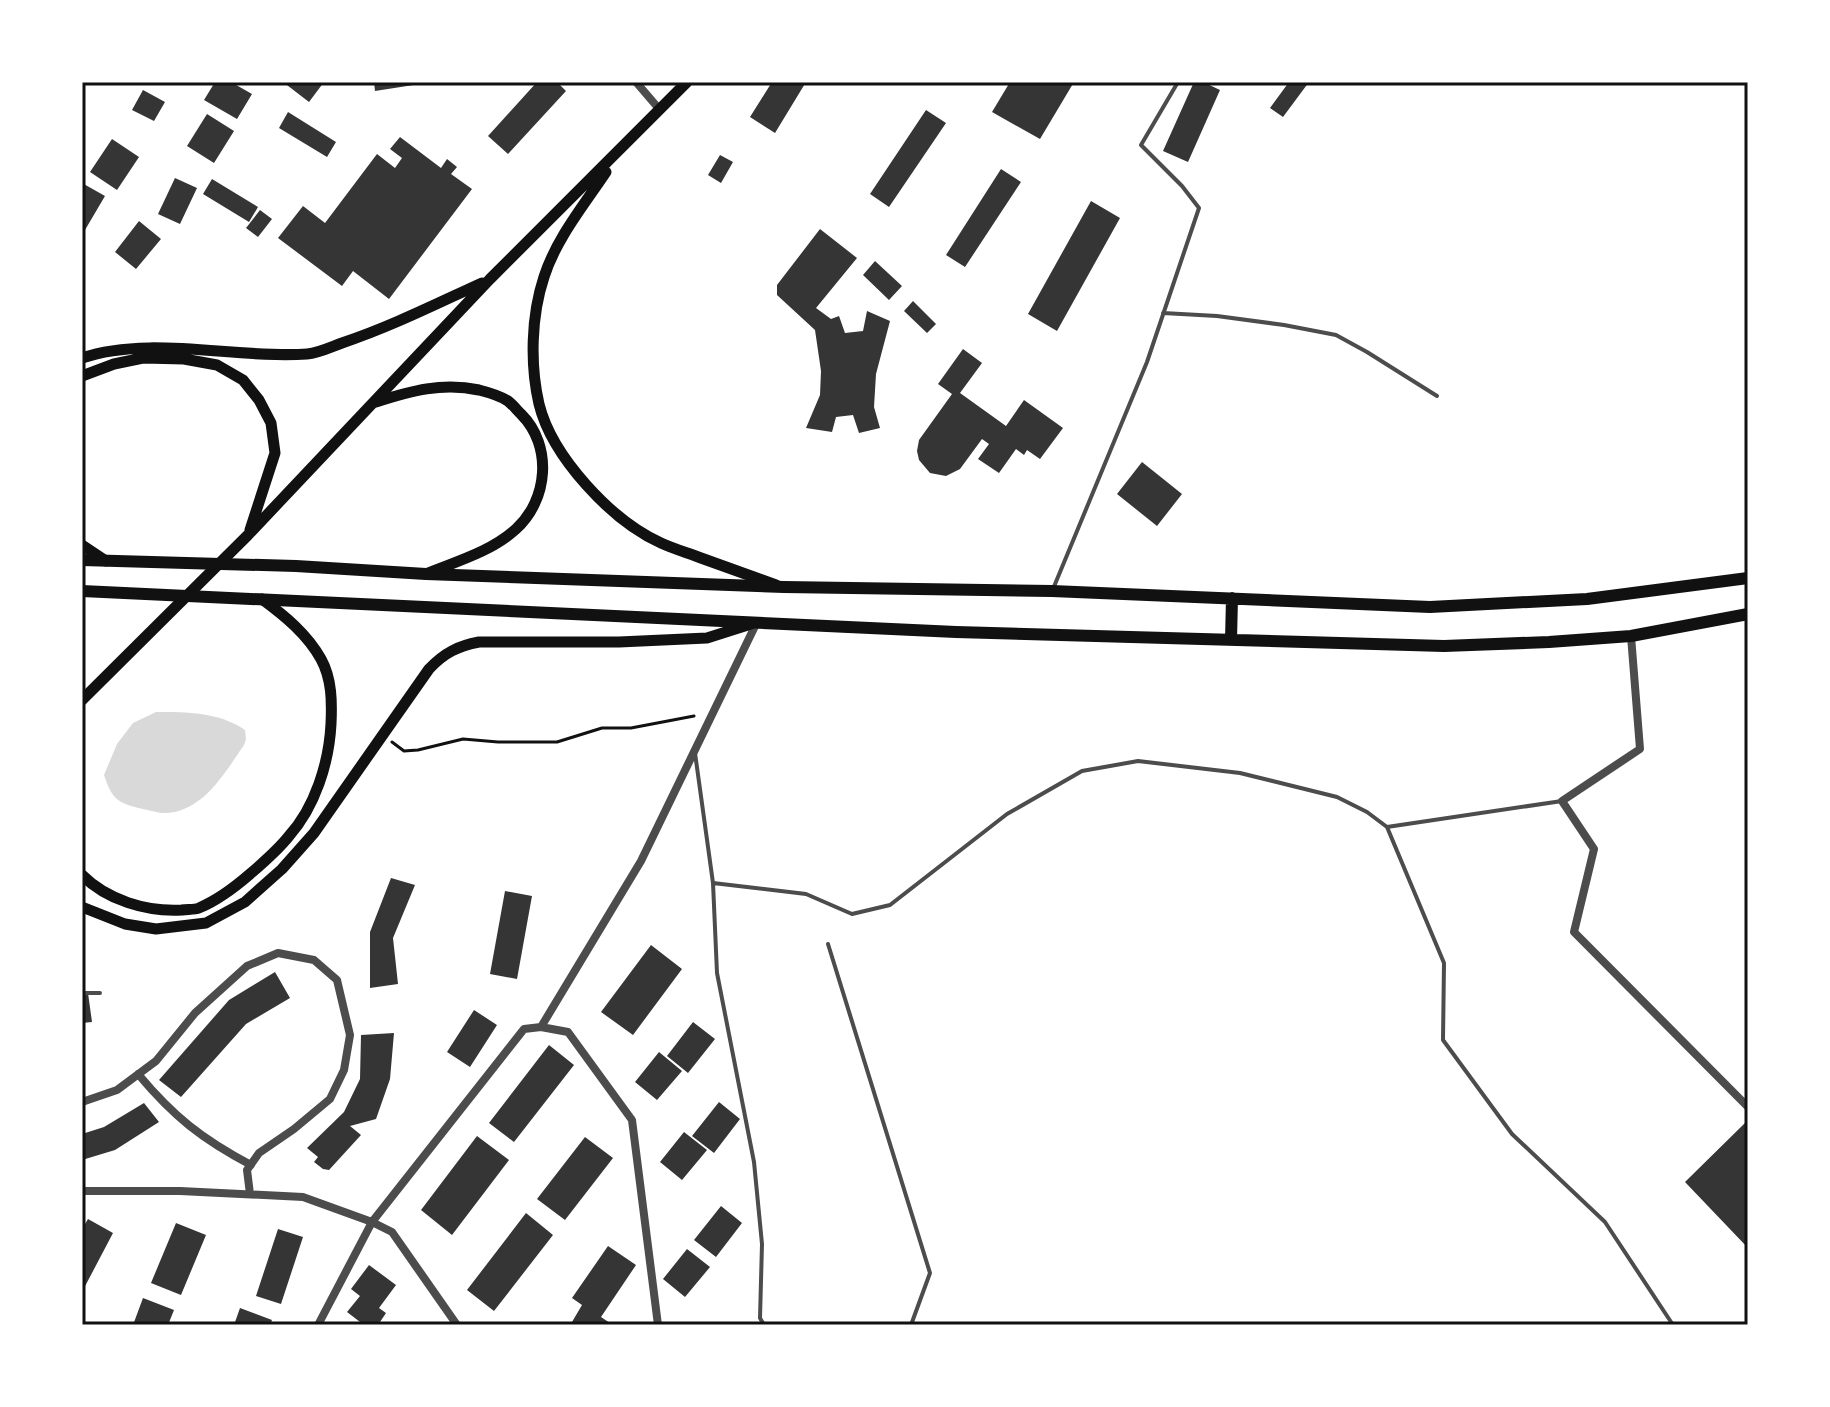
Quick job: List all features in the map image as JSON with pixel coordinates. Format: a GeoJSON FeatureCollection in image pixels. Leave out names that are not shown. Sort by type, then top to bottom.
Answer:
{"type":"FeatureCollection","features":[{"type":"Feature","properties":{"kind":"main road"},"geometry":{"type":"LineString","coordinates":[[82,700],[248,535],[490,279],[687,82]]}},
{"type":"Feature","properties":{"kind":"main road"},"geometry":{"type":"LineString","coordinates":[[620,150],[565,233],[544,276],[534,339],[540,406],[567,462],[613,512],[660,543],[784,587]]}},
{"type":"Feature","properties":{"kind":"main road"},"geometry":{"type":"LineString","coordinates":[[82,358],[103,351],[157,348],[261,355],[311,353],[369,334],[490,279]]}},
{"type":"Feature","properties":{"kind":"main road"},"geometry":{"type":"LineString","coordinates":[[82,376],[114,364],[143,358],[184,359],[217,365],[243,380],[259,400],[271,423],[275,453],[248,535]]}},
{"type":"Feature","properties":{"kind":"main road"},"geometry":{"type":"LineString","coordinates":[[375,402],[419,388],[479,390],[508,401],[527,420],[538,439],[543,465],[542,488],[532,511],[499,543],[426,574]]}},
{"type":"Feature","properties":{"kind":"main road"},"geometry":{"type":"LineString","coordinates":[[82,545],[106,561]]}},
{"type":"Feature","properties":{"kind":"main road"},"geometry":{"type":"LineString","coordinates":[[82,560],[784,587],[1052,591],[1430,607],[1587,599],[1748,578]]}},
{"type":"Feature","properties":{"kind":"main road"},"geometry":{"type":"LineString","coordinates":[[84,591],[971,633],[1444,646],[1631,636],[1748,614]]}},
{"type":"Feature","properties":{"kind":"main road"},"geometry":{"type":"LineString","coordinates":[[1231,640],[1232,598]]}},
{"type":"Feature","properties":{"kind":"main road"},"geometry":{"type":"LineString","coordinates":[[82,875],[93,886],[128,904],[168,911],[198,909],[235,887],[292,834],[307,809],[324,767],[332,702],[329,680],[321,660],[300,631],[262,599]]}},
{"type":"Feature","properties":{"kind":"main road"},"geometry":{"type":"LineString","coordinates":[[82,907],[125,924],[156,929],[206,923],[245,902],[282,869],[314,833],[429,669],[442,655],[460,645],[479,642],[619,642],[707,638],[757,622]]}},
{"type":"Feature","properties":{"kind":"main road"},"geometry":{"type":"LineString","coordinates":[[82,707],[91,690]]}},
{"type":"Feature","properties":{"kind":"street"},"geometry":{"type":"LineString","coordinates":[[636,82],[660,110]]}},
{"type":"Feature","properties":{"kind":"street"},"geometry":{"type":"LineString","coordinates":[[541,1027],[641,861],[757,622]]}},
{"type":"Feature","properties":{"kind":"street"},"geometry":{"type":"LineString","coordinates":[[1631,636],[1640,749],[1562,801],[1594,849],[1574,932],[1748,1107]]}},
{"type":"Feature","properties":{"kind":"street"},"geometry":{"type":"LineString","coordinates":[[82,1102],[117,1090],[156,1061],[195,1013],[247,966],[278,953],[314,960],[337,980],[350,1035],[344,1070],[330,1099],[259,1153],[247,1170],[250,1194]]}},
{"type":"Feature","properties":{"kind":"street"},"geometry":{"type":"LineString","coordinates":[[318,1325],[372,1222],[524,1029],[541,1027],[568,1032],[632,1120],[658,1325]]}},
{"type":"Feature","properties":{"kind":"street"},"geometry":{"type":"LineString","coordinates":[[138,1074],[187,1125],[214,1145],[251,1165]]}},
{"type":"Feature","properties":{"kind":"street"},"geometry":{"type":"LineString","coordinates":[[82,1191],[180,1191],[303,1197],[392,1232],[457,1325]]}},
{"type":"Feature","properties":{"kind":"lane"},"geometry":{"type":"LineString","coordinates":[[1052,591],[1147,362],[1199,208],[1141,145],[1178,82]]}},
{"type":"Feature","properties":{"kind":"lane"},"geometry":{"type":"LineString","coordinates":[[1163,313],[1217,316],[1336,335],[1437,396]]}},
{"type":"Feature","properties":{"kind":"lane"},"geometry":{"type":"LineString","coordinates":[[695,751],[713,883],[717,973],[754,1162],[762,1244],[760,1318],[764,1325]]}},
{"type":"Feature","properties":{"kind":"lane"},"geometry":{"type":"LineString","coordinates":[[713,883],[806,894],[852,914],[890,905],[1007,814],[1082,771],[1138,761],[1240,773],[1337,797],[1367,812],[1387,827],[1444,963],[1443,1040],[1512,1134],[1605,1222],[1673,1325]]}},
{"type":"Feature","properties":{"kind":"lane"},"geometry":{"type":"LineString","coordinates":[[1387,827],[1562,801]]}},
{"type":"Feature","properties":{"kind":"lane"},"geometry":{"type":"LineString","coordinates":[[828,944],[930,1273],[911,1325]]}},
{"type":"Feature","properties":{"kind":"lane"},"geometry":{"type":"LineString","coordinates":[[82,993],[100,993]]}},
{"type":"Feature","properties":{"kind":"path"},"geometry":{"type":"LineString","coordinates":[[382,735],[404,751],[463,739],[557,742],[602,728],[631,728],[694,716]]}},
{"type":"Feature","properties":{"kind":"shaded area"},"geometry":{"type":"Polygon","coordinates":[[[156,712],[214,716],[245,730],[244,745],[210,791],[200,800],[175,812],[159,813],[121,802],[113,795],[104,775],[117,744],[133,723],[156,712]]]}},
{"type":"Feature","properties":{"kind":"building"},"geometry":{"type":"Polygon","coordinates":[[[215,82],[231,82],[252,94],[237,119],[204,100],[215,82]]]}},
{"type":"Feature","properties":{"kind":"building"},"geometry":{"type":"Polygon","coordinates":[[[283,82],[324,82],[309,102],[283,82]]]}},
{"type":"Feature","properties":{"kind":"building"},"geometry":{"type":"Polygon","coordinates":[[[374,82],[420,82],[420,84],[375,91],[374,82]]]}},
{"type":"Feature","properties":{"kind":"building"},"geometry":{"type":"Polygon","coordinates":[[[537,82],[557,82],[566,91],[508,154],[488,136],[537,82]]]}},
{"type":"Feature","properties":{"kind":"building"},"geometry":{"type":"Polygon","coordinates":[[[772,82],[806,82],[775,133],[750,117],[772,82]]]}},
{"type":"Feature","properties":{"kind":"building"},"geometry":{"type":"Polygon","coordinates":[[[1010,82],[1074,82],[1040,139],[992,112],[1010,82]]]}},
{"type":"Feature","properties":{"kind":"building"},"geometry":{"type":"Polygon","coordinates":[[[1194,82],[1203,82],[1220,90],[1188,162],[1163,151],[1194,82]]]}},
{"type":"Feature","properties":{"kind":"building"},"geometry":{"type":"Polygon","coordinates":[[[1289,82],[1309,82],[1283,117],[1270,108],[1289,82]]]}},
{"type":"Feature","properties":{"kind":"building"},"geometry":{"type":"Polygon","coordinates":[[[143,90],[165,102],[154,121],[132,110],[143,90]]]}},
{"type":"Feature","properties":{"kind":"building"},"geometry":{"type":"Polygon","coordinates":[[[926,110],[946,123],[889,207],[870,194],[926,110]]]}},
{"type":"Feature","properties":{"kind":"building"},"geometry":{"type":"Polygon","coordinates":[[[288,112],[336,142],[327,157],[279,128],[288,112]]]}},
{"type":"Feature","properties":{"kind":"building"},"geometry":{"type":"Polygon","coordinates":[[[207,114],[234,131],[214,163],[187,146],[207,114]]]}},
{"type":"Feature","properties":{"kind":"building"},"geometry":{"type":"Polygon","coordinates":[[[400,137],[441,168],[447,159],[457,167],[451,174],[472,189],[389,299],[353,271],[342,286],[278,238],[303,206],[325,223],[377,154],[395,168],[402,158],[390,149],[400,137]]]}},
{"type":"Feature","properties":{"kind":"building"},"geometry":{"type":"Polygon","coordinates":[[[112,139],[139,157],[117,190],[90,172],[112,139]]]}},
{"type":"Feature","properties":{"kind":"building"},"geometry":{"type":"Polygon","coordinates":[[[720,155],[733,162],[721,183],[708,175],[720,155]]]}},
{"type":"Feature","properties":{"kind":"building"},"geometry":{"type":"Polygon","coordinates":[[[1001,169],[1021,182],[965,267],[946,255],[1001,169]]]}},
{"type":"Feature","properties":{"kind":"building"},"geometry":{"type":"Polygon","coordinates":[[[175,178],[197,188],[180,224],[158,214],[175,178]]]}},
{"type":"Feature","properties":{"kind":"building"},"geometry":{"type":"Polygon","coordinates":[[[212,179],[258,207],[249,222],[203,194],[212,179]]]}},
{"type":"Feature","properties":{"kind":"building"},"geometry":{"type":"Polygon","coordinates":[[[82,183],[105,196],[85,230],[82,228],[82,183]]]}},
{"type":"Feature","properties":{"kind":"building"},"geometry":{"type":"Polygon","coordinates":[[[1091,201],[1120,218],[1057,331],[1028,314],[1091,201]]]}},
{"type":"Feature","properties":{"kind":"building"},"geometry":{"type":"Polygon","coordinates":[[[260,210],[272,219],[258,237],[246,228],[260,210]]]}},
{"type":"Feature","properties":{"kind":"building"},"geometry":{"type":"Polygon","coordinates":[[[139,221],[161,239],[136,269],[115,252],[139,221]]]}},
{"type":"Feature","properties":{"kind":"building"},"geometry":{"type":"Polygon","coordinates":[[[820,229],[857,258],[816,308],[831,319],[839,316],[845,333],[863,331],[867,311],[890,321],[876,374],[874,407],[880,428],[859,433],[853,415],[836,417],[832,432],[806,428],[820,395],[821,371],[815,330],[777,295],[777,285],[820,229]]]}},
{"type":"Feature","properties":{"kind":"building"},"geometry":{"type":"Polygon","coordinates":[[[875,261],[902,286],[889,300],[863,275],[875,261]]]}},
{"type":"Feature","properties":{"kind":"building"},"geometry":{"type":"Polygon","coordinates":[[[913,301],[936,324],[927,333],[904,311],[913,301]]]}},
{"type":"Feature","properties":{"kind":"building"},"geometry":{"type":"Polygon","coordinates":[[[963,349],[982,363],[960,393],[1006,426],[1024,400],[1063,428],[1040,459],[1027,450],[1024,455],[1016,449],[999,473],[978,459],[989,444],[982,439],[960,469],[946,476],[930,473],[919,460],[919,440],[952,394],[938,384],[963,349]]]}},
{"type":"Feature","properties":{"kind":"building"},"geometry":{"type":"Polygon","coordinates":[[[1142,462],[1182,494],[1157,526],[1117,494],[1142,462]]]}},
{"type":"Feature","properties":{"kind":"building"},"geometry":{"type":"Polygon","coordinates":[[[391,878],[415,885],[393,938],[398,984],[370,988],[370,932],[391,878]]]}},
{"type":"Feature","properties":{"kind":"building"},"geometry":{"type":"Polygon","coordinates":[[[505,891],[532,896],[517,979],[490,974],[505,891]]]}},
{"type":"Feature","properties":{"kind":"building"},"geometry":{"type":"Polygon","coordinates":[[[651,945],[682,969],[633,1035],[601,1012],[651,945]]]}},
{"type":"Feature","properties":{"kind":"building"},"geometry":{"type":"Polygon","coordinates":[[[275,972],[290,998],[246,1024],[181,1097],[159,1080],[229,1000],[275,972]]]}},
{"type":"Feature","properties":{"kind":"building"},"geometry":{"type":"Polygon","coordinates":[[[88,993],[92,1022],[82,1023],[82,994],[88,993]]]}},
{"type":"Feature","properties":{"kind":"building"},"geometry":{"type":"Polygon","coordinates":[[[474,1010],[497,1025],[470,1067],[447,1052],[474,1010]]]}},
{"type":"Feature","properties":{"kind":"building"},"geometry":{"type":"Polygon","coordinates":[[[693,1022],[715,1039],[688,1073],[667,1056],[693,1022]]]}},
{"type":"Feature","properties":{"kind":"building"},"geometry":{"type":"Polygon","coordinates":[[[394,1033],[390,1079],[376,1119],[350,1126],[361,1135],[329,1170],[323,1169],[314,1162],[318,1157],[307,1148],[344,1112],[360,1079],[361,1035],[394,1033]]]}},
{"type":"Feature","properties":{"kind":"building"},"geometry":{"type":"Polygon","coordinates":[[[549,1045],[574,1065],[514,1142],[489,1123],[549,1045]]]}},
{"type":"Feature","properties":{"kind":"building"},"geometry":{"type":"Polygon","coordinates":[[[659,1052],[682,1071],[657,1100],[635,1082],[659,1052]]]}},
{"type":"Feature","properties":{"kind":"building"},"geometry":{"type":"Polygon","coordinates":[[[719,1102],[740,1119],[714,1153],[692,1136],[719,1102]]]}},
{"type":"Feature","properties":{"kind":"building"},"geometry":{"type":"Polygon","coordinates":[[[144,1103],[159,1122],[115,1150],[82,1160],[82,1134],[104,1127],[144,1103]]]}},
{"type":"Feature","properties":{"kind":"building"},"geometry":{"type":"Polygon","coordinates":[[[1746,1122],[1748,1124],[1748,1248],[1685,1182],[1746,1122]]]}},
{"type":"Feature","properties":{"kind":"building"},"geometry":{"type":"Polygon","coordinates":[[[684,1132],[707,1150],[682,1180],[660,1162],[684,1132]]]}},
{"type":"Feature","properties":{"kind":"building"},"geometry":{"type":"Polygon","coordinates":[[[477,1136],[509,1160],[452,1235],[421,1210],[477,1136]]]}},
{"type":"Feature","properties":{"kind":"building"},"geometry":{"type":"Polygon","coordinates":[[[585,1137],[613,1158],[565,1220],[537,1199],[585,1137]]]}},
{"type":"Feature","properties":{"kind":"building"},"geometry":{"type":"Polygon","coordinates":[[[721,1206],[742,1223],[716,1257],[694,1240],[721,1206]]]}},
{"type":"Feature","properties":{"kind":"building"},"geometry":{"type":"Polygon","coordinates":[[[526,1213],[553,1235],[494,1311],[467,1290],[526,1213]]]}},
{"type":"Feature","properties":{"kind":"building"},"geometry":{"type":"Polygon","coordinates":[[[88,1219],[113,1233],[82,1292],[82,1229],[88,1219]]]}},
{"type":"Feature","properties":{"kind":"building"},"geometry":{"type":"Polygon","coordinates":[[[176,1223],[206,1235],[181,1295],[151,1283],[176,1223]]]}},
{"type":"Feature","properties":{"kind":"building"},"geometry":{"type":"Polygon","coordinates":[[[278,1229],[303,1237],[281,1304],[256,1296],[278,1229]]]}},
{"type":"Feature","properties":{"kind":"building"},"geometry":{"type":"Polygon","coordinates":[[[608,1246],[636,1265],[601,1317],[609,1325],[576,1325],[572,1322],[582,1305],[572,1298],[608,1246]]]}},
{"type":"Feature","properties":{"kind":"building"},"geometry":{"type":"Polygon","coordinates":[[[687,1249],[710,1267],[685,1297],[663,1279],[687,1249]]]}},
{"type":"Feature","properties":{"kind":"building"},"geometry":{"type":"Polygon","coordinates":[[[369,1265],[396,1285],[379,1308],[386,1313],[378,1325],[364,1325],[347,1312],[360,1296],[351,1289],[369,1265]]]}},
{"type":"Feature","properties":{"kind":"building"},"geometry":{"type":"Polygon","coordinates":[[[143,1298],[174,1310],[168,1325],[133,1325],[143,1298]]]}},
{"type":"Feature","properties":{"kind":"building"},"geometry":{"type":"Polygon","coordinates":[[[240,1308],[272,1320],[270,1325],[234,1325],[240,1308]]]}}]}
